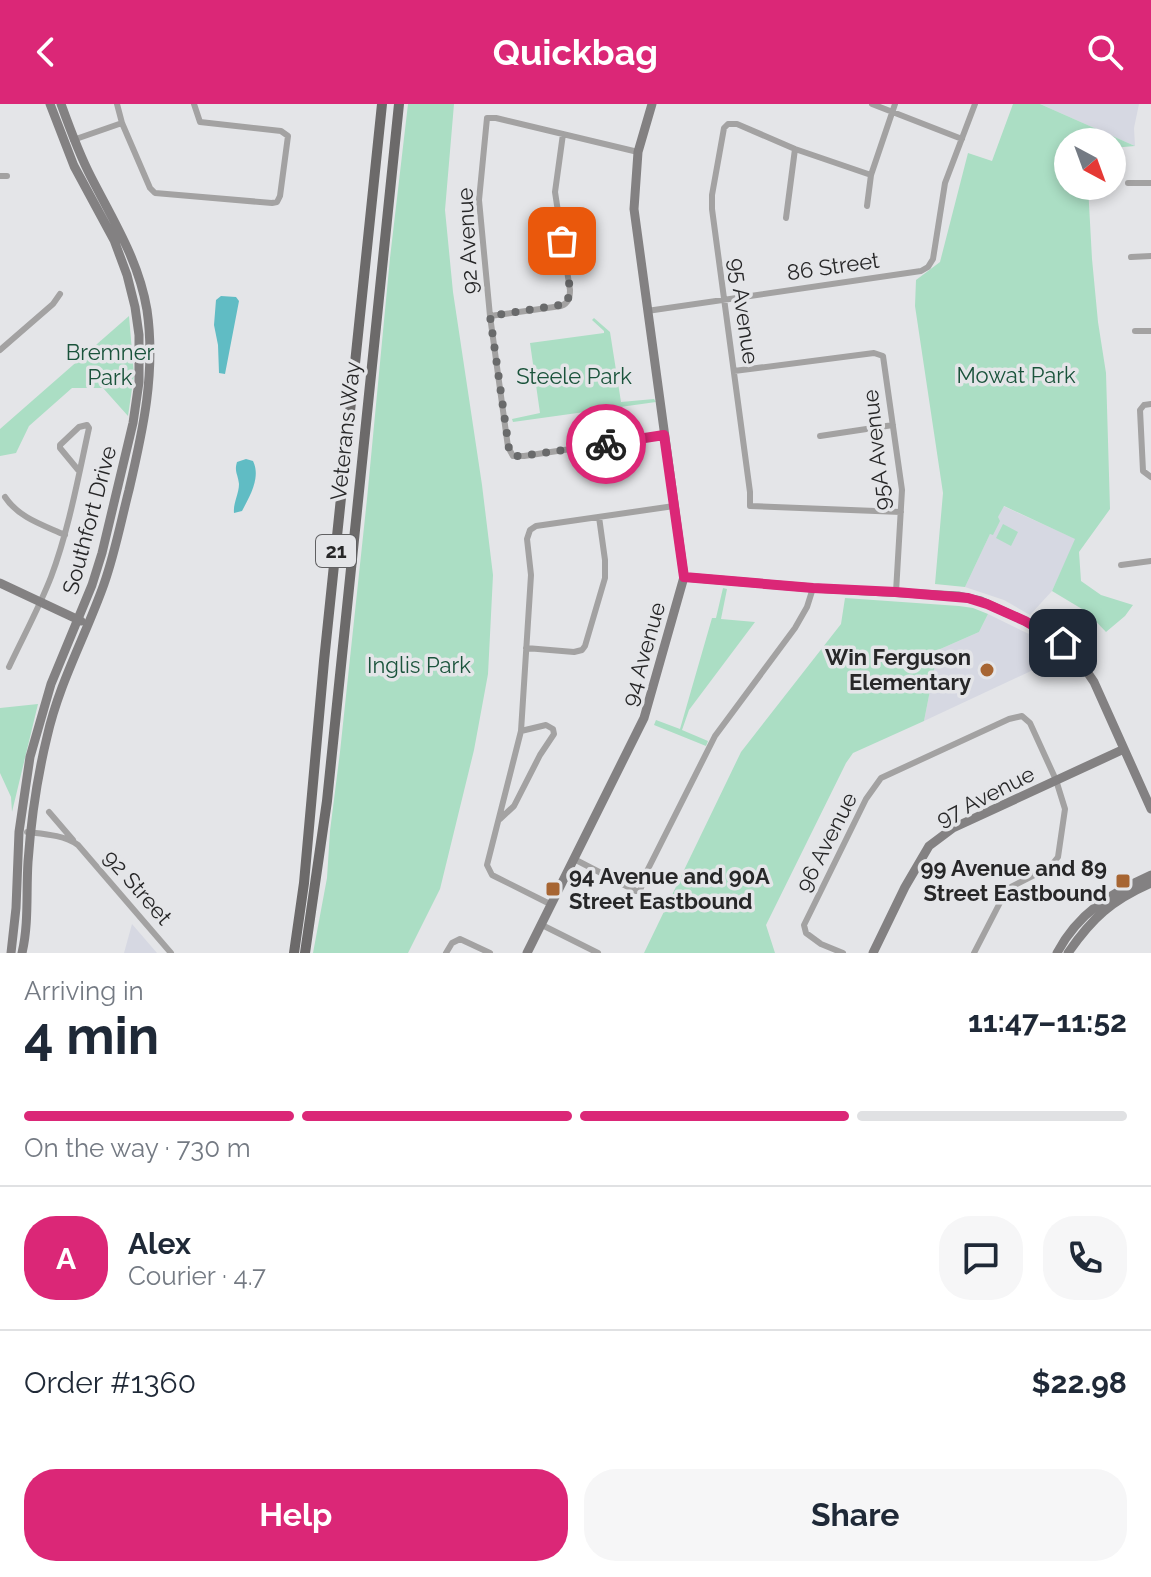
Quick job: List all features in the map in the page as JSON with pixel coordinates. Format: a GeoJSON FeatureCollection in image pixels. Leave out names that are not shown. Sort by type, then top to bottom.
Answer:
{"type":"FeatureCollection","features":[{"type":"Feature","properties":{"kind":"main road","name":"Veterans Way"},"geometry":{"type":"LineString","coordinates":[[294,953],[307,856],[324,661],[382,104]]}},
{"type":"Feature","properties":{"kind":"main road","name":"Veterans Way"},"geometry":{"type":"LineString","coordinates":[[305,953],[327,801],[399,104]]}},
{"type":"Feature","properties":{"kind":"street","name":"Southfort Drive"},"geometry":{"type":"LineString","coordinates":[[11,953],[30,757],[42,712],[80,623],[103,585],[144,425],[150,384],[147,311],[137,272],[125,241],[50,104]]}},
{"type":"Feature","properties":{"kind":"street","name":"Southfort Drive"},"geometry":{"type":"LineString","coordinates":[[61,104],[69,142]]}},
{"type":"Feature","properties":{"kind":"street"},"geometry":{"type":"LineString","coordinates":[[117,104],[122,123],[155,193],[277,202],[288,136],[281,131],[200,122],[194,104]]}},
{"type":"Feature","properties":{"kind":"street","name":"94 Avenue"},"geometry":{"type":"LineString","coordinates":[[527,953],[644,718],[684,577],[634,209],[638,152],[652,104]]}},
{"type":"Feature","properties":{"kind":"street"},"geometry":{"type":"LineString","coordinates":[[872,104],[962,139],[975,104]]}},
{"type":"Feature","properties":{"kind":"street"},"geometry":{"type":"LineString","coordinates":[[867,206],[871,175],[895,104]]}},
{"type":"Feature","properties":{"kind":"street","name":"92 Avenue"},"geometry":{"type":"LineString","coordinates":[[563,134],[487,118],[479,200],[490,316],[508,447],[513,456],[521,456],[664,435]]}},
{"type":"Feature","properties":{"kind":"street"},"geometry":{"type":"LineString","coordinates":[[69,142],[122,123]]}},
{"type":"Feature","properties":{"kind":"street","name":"95 Avenue"},"geometry":{"type":"LineString","coordinates":[[795,149],[737,124],[728,124],[724,128],[712,195],[750,506],[901,512]]}},
{"type":"Feature","properties":{"kind":"street"},"geometry":{"type":"LineString","coordinates":[[490,316],[561,306],[569,299],[555,192],[563,134],[638,152]]}},
{"type":"Feature","properties":{"kind":"street","name":"86 Street"},"geometry":{"type":"LineString","coordinates":[[647,311],[921,271],[933,259],[945,183],[962,139]]}},
{"type":"Feature","properties":{"kind":"street"},"geometry":{"type":"LineString","coordinates":[[786,218],[795,149],[871,175]]}},
{"type":"Feature","properties":{"kind":"street"},"geometry":{"type":"LineString","coordinates":[[1128,183],[1151,183]]}},
{"type":"Feature","properties":{"kind":"street"},"geometry":{"type":"LineString","coordinates":[[1131,257],[1151,256]]}},
{"type":"Feature","properties":{"kind":"street"},"geometry":{"type":"LineString","coordinates":[[0,350],[53,304],[60,294]]}},
{"type":"Feature","properties":{"kind":"street"},"geometry":{"type":"LineString","coordinates":[[1135,331],[1151,331]]}},
{"type":"Feature","properties":{"kind":"street","name":"95A Avenue"},"geometry":{"type":"LineString","coordinates":[[734,371],[881,354],[885,360],[902,490],[896,592]]}},
{"type":"Feature","properties":{"kind":"street"},"geometry":{"type":"LineString","coordinates":[[1147,404],[1140,410],[1143,471],[1151,477]]}},
{"type":"Feature","properties":{"kind":"street"},"geometry":{"type":"LineString","coordinates":[[9,667],[51,577],[65,535],[89,428],[87,425],[79,427],[60,445],[79,471]]}},
{"type":"Feature","properties":{"kind":"street"},"geometry":{"type":"LineString","coordinates":[[820,436],[893,425]]}},
{"type":"Feature","properties":{"kind":"street"},"geometry":{"type":"LineString","coordinates":[[5,497],[22,515],[65,535]]}},
{"type":"Feature","properties":{"kind":"street"},"geometry":{"type":"LineString","coordinates":[[552,905],[492,875],[488,870],[521,731],[531,582],[527,539],[530,530],[536,526],[674,506]]}},
{"type":"Feature","properties":{"kind":"street"},"geometry":{"type":"LineString","coordinates":[[526,648],[574,652],[582,650],[586,643],[605,578],[599,517]]}},
{"type":"Feature","properties":{"kind":"street"},"geometry":{"type":"LineString","coordinates":[[1121,565],[1151,561]]}},
{"type":"Feature","properties":{"kind":"street"},"geometry":{"type":"LineString","coordinates":[[684,577],[958,596],[981,601],[1025,621],[1061,641],[1079,658],[1091,676],[1151,809]]}},
{"type":"Feature","properties":{"kind":"street"},"geometry":{"type":"LineString","coordinates":[[0,583],[39,603],[45,610],[80,623]]}},
{"type":"Feature","properties":{"kind":"street"},"geometry":{"type":"LineString","coordinates":[[574,859],[636,891],[641,890],[645,875],[715,736],[795,628],[813,588]]}},
{"type":"Feature","properties":{"kind":"street","name":"96 Avenue"},"geometry":{"type":"LineString","coordinates":[[843,953],[821,944],[806,933],[804,925],[866,799],[881,778],[1009,719],[1022,716],[1030,723],[1056,780]]}},
{"type":"Feature","properties":{"kind":"street"},"geometry":{"type":"LineString","coordinates":[[500,819],[514,806],[554,734],[553,729],[546,725],[521,731]]}},
{"type":"Feature","properties":{"kind":"street","name":"97 Avenue"},"geometry":{"type":"LineString","coordinates":[[873,953],[929,846],[953,828],[1124,749]]}},
{"type":"Feature","properties":{"kind":"street"},"geometry":{"type":"LineString","coordinates":[[974,953],[1007,889],[1055,862],[1065,813],[1056,780]]}},
{"type":"Feature","properties":{"kind":"street","name":"92 Street"},"geometry":{"type":"LineString","coordinates":[[49,812],[171,953]]}},
{"type":"Feature","properties":{"kind":"street","name":"Southfort Drive"},"geometry":{"type":"LineString","coordinates":[[22,953],[27,907],[25,832]]}},
{"type":"Feature","properties":{"kind":"street","name":"92 Street"},"geometry":{"type":"LineString","coordinates":[[25,832],[71,840],[78,845]]}},
{"type":"Feature","properties":{"kind":"street"},"geometry":{"type":"LineString","coordinates":[[1057,953],[1076,924],[1098,903],[1122,888],[1151,877]]}},
{"type":"Feature","properties":{"kind":"street"},"geometry":{"type":"LineString","coordinates":[[1068,953],[1084,929],[1103,911],[1151,877]]}},
{"type":"Feature","properties":{"kind":"street"},"geometry":{"type":"LineString","coordinates":[[542,925],[598,953]]}},
{"type":"Feature","properties":{"kind":"street"},"geometry":{"type":"LineString","coordinates":[[446,953],[457,939],[490,953]]}},
{"type":"Feature","properties":{"kind":"shaded area"},"geometry":{"type":"Polygon","coordinates":[[[1040,104],[1139,104],[1134,128],[1135,146],[1126,142],[1126,128],[1094,128],[1040,104]]]}},
{"type":"Feature","properties":{"kind":"shaded area"},"geometry":{"type":"Polygon","coordinates":[[[1003,506],[1076,539],[1052,591],[1030,615],[1004,600],[965,587],[1003,506]]]}},
{"type":"Feature","properties":{"kind":"shaded area"},"geometry":{"type":"Polygon","coordinates":[[[988,614],[1033,636],[1063,656],[924,721],[938,650],[979,632],[988,614]]]}},
{"type":"Feature","properties":{"kind":"shaded area"},"geometry":{"type":"Polygon","coordinates":[[[132,924],[157,953],[124,953],[132,924]]]}},
{"type":"Feature","properties":{"kind":"green space","name":"Inglis Park"},"geometry":{"type":"Polygon","coordinates":[[[408,104],[454,104],[445,210],[453,292],[493,575],[488,674],[474,750],[440,889],[408,953],[313,953],[327,878],[408,104]]]}},
{"type":"Feature","properties":{"kind":"green space","name":"Mowat Park"},"geometry":{"type":"Polygon","coordinates":[[[1013,104],[1040,104],[1094,128],[1054,128],[1054,200],[1089,200],[1098,322],[1106,373],[1110,509],[1079,552],[1081,581],[1101,595],[1133,605],[1106,632],[1087,612],[1052,591],[1075,539],[1004,506],[998,517],[1000,521],[993,535],[990,534],[965,587],[935,584],[943,493],[915,306],[916,280],[940,262],[968,153],[992,161],[1013,104]]]}},
{"type":"Feature","properties":{"kind":"green space","name":"Bremner Park"},"geometry":{"type":"Polygon","coordinates":[[[129,316],[134,375],[128,416],[103,388],[72,388],[29,426],[16,453],[0,456],[0,429],[129,316]]]}},
{"type":"Feature","properties":{"kind":"green space","name":"Steele Park"},"geometry":{"type":"Polygon","coordinates":[[[594,318],[610,332],[621,402],[654,399],[656,402],[513,422],[512,419],[540,413],[530,343],[604,333],[592,320],[594,318]]]}},
{"type":"Feature","properties":{"kind":"green space"},"geometry":{"type":"Polygon","coordinates":[[[1003,524],[1018,532],[1011,546],[996,538],[1003,524]]]}},
{"type":"Feature","properties":{"kind":"green space"},"geometry":{"type":"Polygon","coordinates":[[[723,588],[727,589],[721,619],[755,622],[689,710],[682,730],[708,741],[706,746],[654,725],[656,720],[680,729],[723,588]]]}},
{"type":"Feature","properties":{"kind":"green space"},"geometry":{"type":"Polygon","coordinates":[[[845,598],[959,606],[988,614],[979,632],[938,650],[924,721],[853,753],[846,763],[766,925],[775,953],[644,953],[741,752],[841,624],[845,598]]]}},
{"type":"Feature","properties":{"kind":"green space"},"geometry":{"type":"Polygon","coordinates":[[[38,704],[12,812],[11,797],[0,773],[0,708],[38,704]]]}},
{"type":"Feature","properties":{"kind":"water"},"geometry":{"type":"Polygon","coordinates":[[[221,296],[236,297],[239,301],[225,374],[219,373],[214,325],[216,300],[221,296]]]}},
{"type":"Feature","properties":{"kind":"water"},"geometry":{"type":"Polygon","coordinates":[[[246,459],[253,461],[255,480],[242,511],[234,513],[239,484],[236,465],[246,459]]]}},
{"type":"Feature","properties":{"kind":"way so far"},"geometry":{"type":"LineString","coordinates":[[562,241],[570,290],[566,304],[490,316],[509,449],[513,456],[521,456],[606,444]]}},
{"type":"Feature","properties":{"kind":"place","name":"Win Ferguson Elementary"},"geometry":{"type":"Point","coordinates":[987,670]}},
{"type":"Feature","properties":{"kind":"place","name":"99 Avenue and 89 Street Eastbound"},"geometry":{"type":"Point","coordinates":[1123,881]}},
{"type":"Feature","properties":{"kind":"place","name":"94 Avenue and 90A Street Eastbound"},"geometry":{"type":"Point","coordinates":[553,889]}},
{"type":"Feature","properties":{"kind":"route"},"geometry":{"type":"LineString","coordinates":[[606,444],[664,435],[684,577],[968,598],[1025,621],[1063,643]]}}]}
